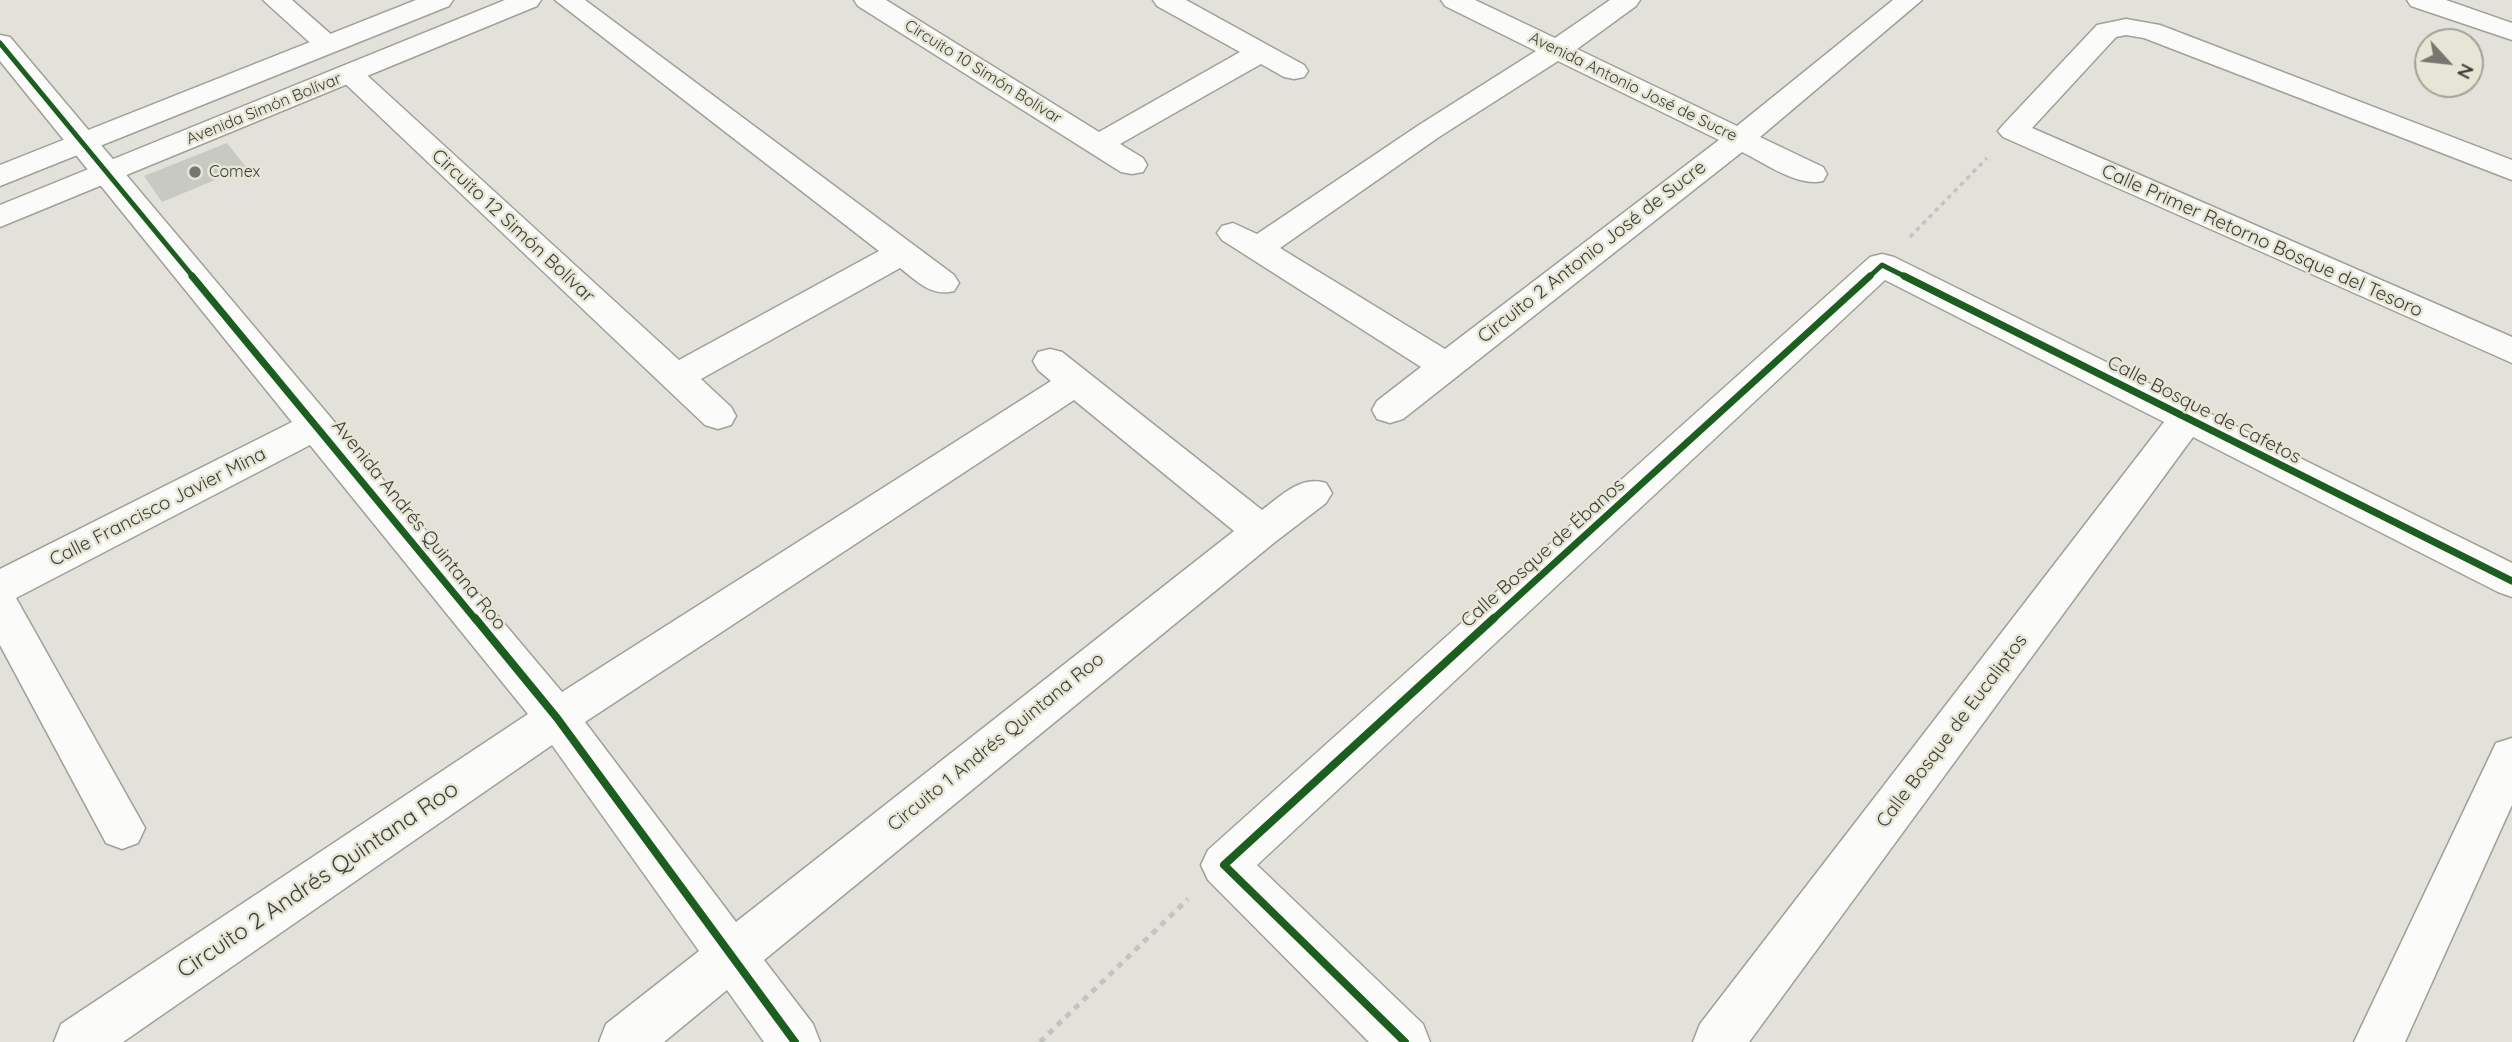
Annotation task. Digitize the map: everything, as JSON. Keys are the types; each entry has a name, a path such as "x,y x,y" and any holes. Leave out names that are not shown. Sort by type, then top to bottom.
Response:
{"street":[{"path":"276,0 328,44"},
{"name":"Avenida Simón Bolívar","path":"0,176 440,0"},
{"name":"Avenida Simón Bolívar","path":"0,216 528,0"},
{"path":"568,0 942,283"},
{"name":"Circuito 10 Simón Bolívar","path":"867,0 1132,166"},
{"path":"1166,0 1294,71"},
{"name":"Avenida Antonio José de Sucre","path":"1454,0 1812,174"},
{"path":"1445,366 1245,241 1429,131 1557,50 1628,0"},
{"name":"Circuito 2 Antonio José de Sucre","path":"1390,410 1739,139 1909,0"},
{"path":"2420,0 2512,32"},
{"path":"2484,22 2501,0"},
{"path":"2013,131 2107,31 2126,27 2150,31 2512,171"},
{"name":"Avenida Andrés Quintana Roo","path":"0,43 557,718 795,1042"},
{"path":"1099,144 1261,52"},
{"name":"Circuito 12 Simón Bolívar","path":"349,74 718,416"},
{"name":"Calle Primer Retorno Bosque del Tesoro","path":"2013,131 2512,351"},
{"path":"676,377 903,252"},
{"name":"Calle Bosque de Cafetos","path":"1882,265 2186,420 2512,581"},
{"name":"Calle Bosque de Ébanos","path":"1224,865 1882,265"},
{"path":"557,718 1062,371 1261,531"},
{"name":"Calle Bosque de Eucaliptos","path":"1718,1042 2186,420"},
{"name":"Calle Francisco Javier Mina","path":"0,588 317,425"},
{"name":"Circuito 1 Andrés Quintana Roo","path":"731,953 1261,531 1313,493"},
{"path":"0,607 122,828"},
{"name":"Circuito 2 Andrés Quintana Roo","path":"79,1042 557,718"},
{"path":"2379,1042 2512,757"},
{"path":"1224,865 1405,1042"},
{"path":"624,1042 731,953"}],"path":[{"path":"1882,265 2013,131"},
{"path":"1040,1042 1224,865"}],"building":[{"name":"Comex","path":"227,143 246,167 162,202 144,176"}],"cycle path":[{"path":"0,43 557,718 795,1042"},
{"path":"1405,1042 1224,865 1882,265 2512,581"}],"place":[{"name":"Comex","path":"195,172"}]}
